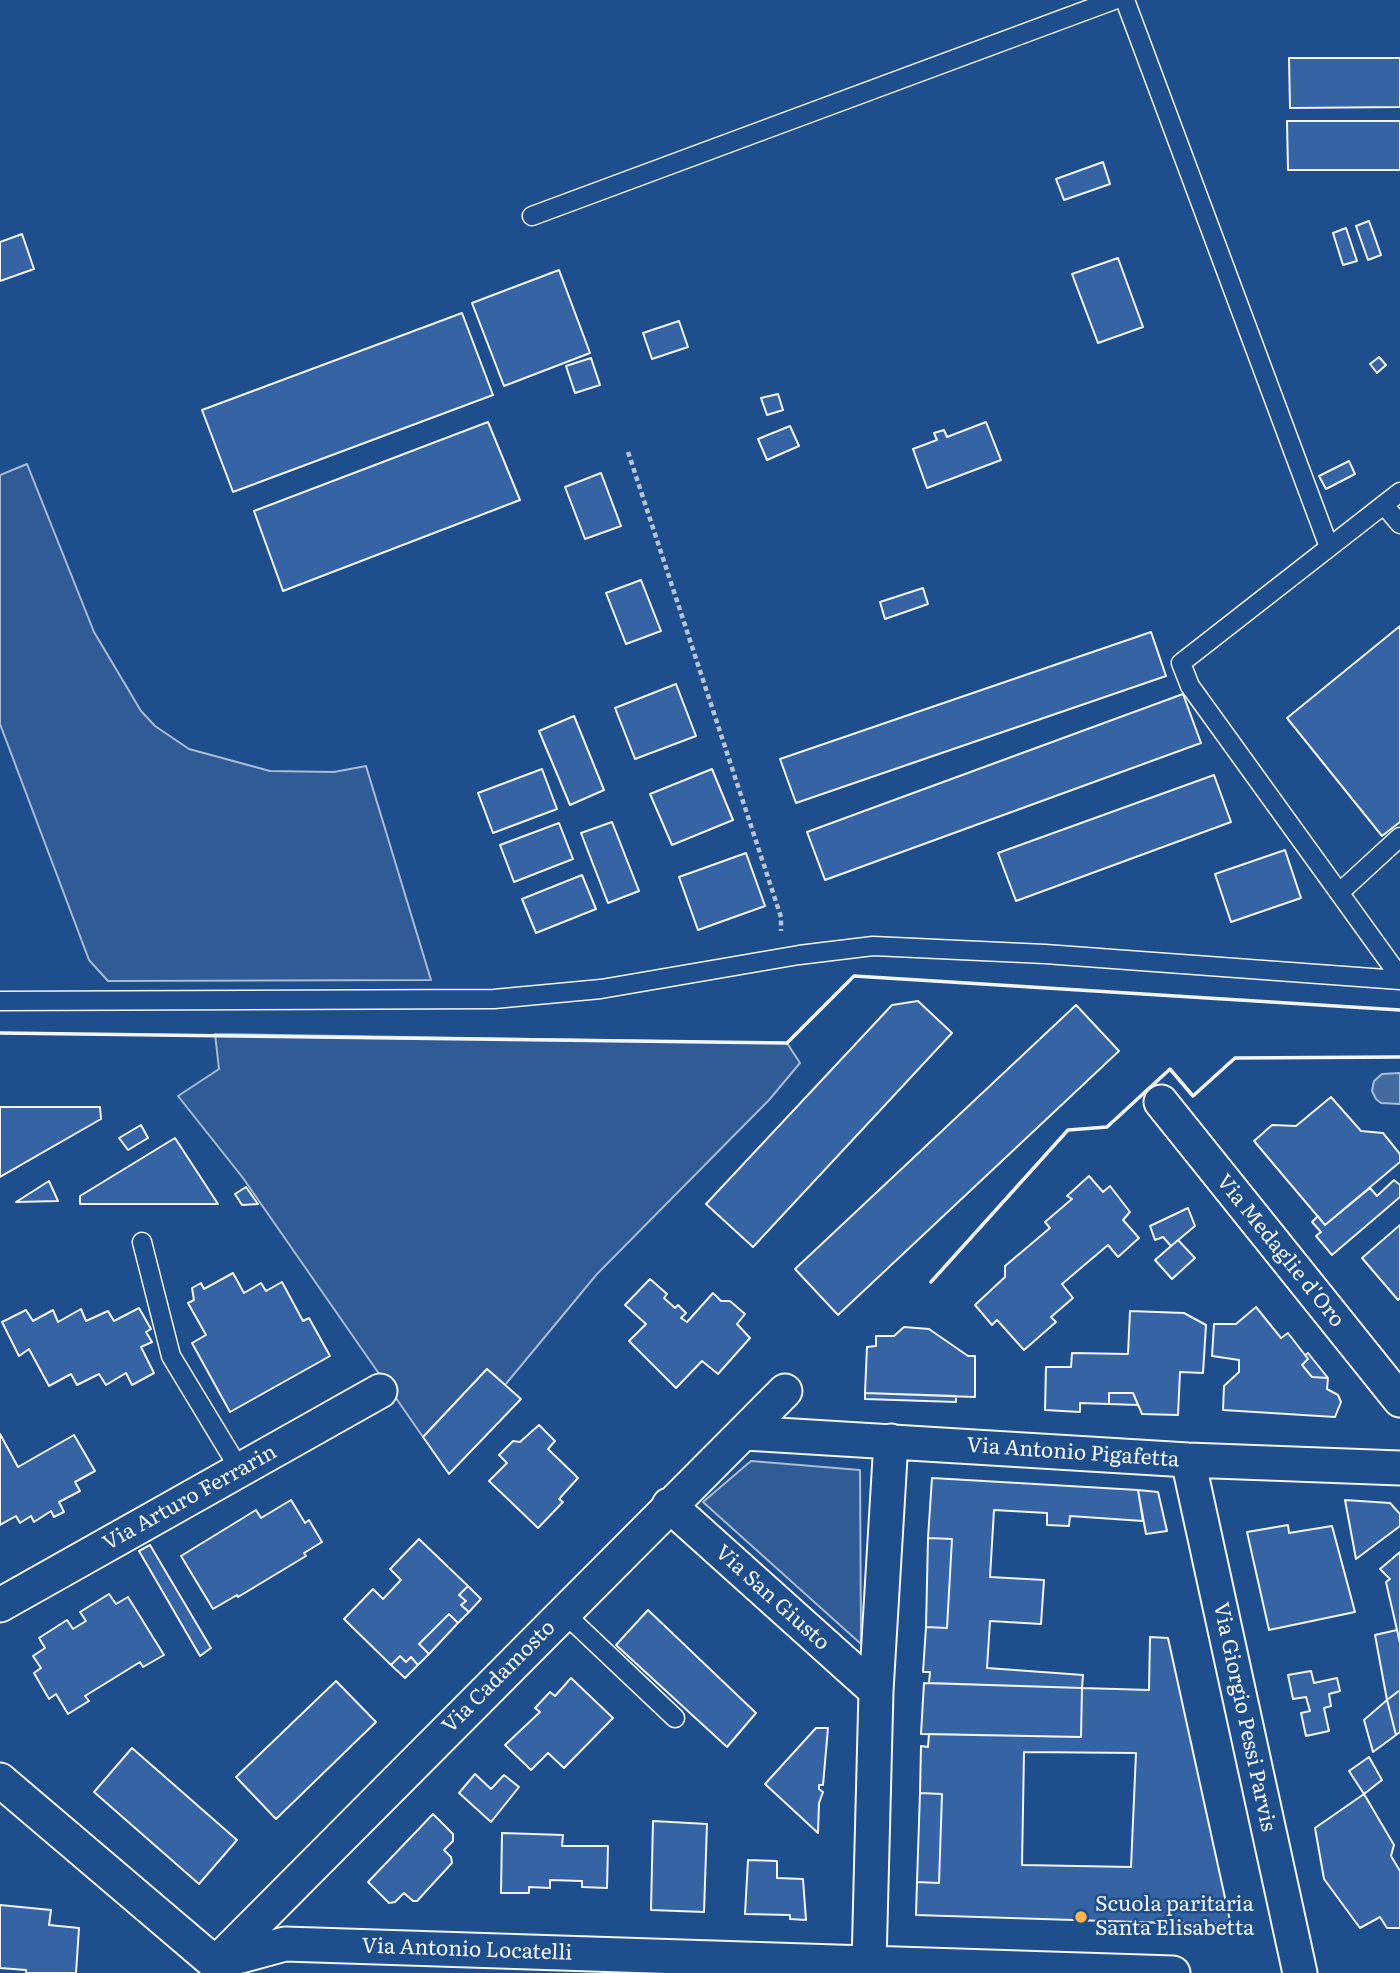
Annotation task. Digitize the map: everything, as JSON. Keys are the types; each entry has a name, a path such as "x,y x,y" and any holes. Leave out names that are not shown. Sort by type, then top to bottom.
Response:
{"street":[{"name":"Via Medaglie d'Oro","path":"1161,1102 1400,1400"},
{"name":"Via Arturo Ferrarin","path":"0,1605 380,1391"},
{"name":"Via Cadamosto","path":"215,1968 668,1505 746,1433 785,1391"},
{"name":"Via Antonio Pigafetta","path":"746,1433 1188,1460 1400,1468"},
{"path":"869,1964 876,1691 891,1441"},
{"name":"Via Giorgio Pessi Parvis","path":"1188,1460 1300,1973"},
{"name":"Via San Giusto","path":"668,1505 876,1691"},
{"path":"1,1782 215,1968"},
{"name":"Via Antonio Locatelli","path":"215,1968 285,1944 1013,1970 1172,1973"}],"lane":[{"path":"533,216 1114,0"},
{"path":"1125,0 1329,547"},
{"path":"1400,492 1181,663 1191,686 1400,978"},
{"path":"1384,505 1400,524"},
{"path":"1339,893 1400,837"},
{"path":"0,1002 494,999 601,989 799,955 873,946 1045,954 1400,978"},
{"path":"142,1242 171,1356 240,1470"},
{"path":"563,1612 675,1718"}],"path":[{"path":"628,452 781,917 782,939"}],"shaded area":[{"path":"27,464 94,632 141,711 155,726 189,749 270,771 334,772 366,766 431,980 108,981 89,960 0,724 0,475"},
{"path":"215,1034 787,1043 800,1063 769,1100 597,1274 505,1385 487,1369 423,1437 243,1178 178,1096 219,1069"},
{"path":"1400,1073 1400,1104 1381,1103 1372,1091 1374,1081 1382,1074"},
{"path":"751,1461 860,1470 861,1644 703,1502"}],"building":[{"path":"1289,58 1400,58 1400,107 1290,108"},
{"path":"1287,121 1400,121 1400,170 1288,170"},
{"path":"1103,162 1110,184 1064,200 1056,179"},
{"path":"1369,221 1381,255 1368,260 1356,226"},
{"path":"1346,228 1357,261 1343,265 1333,233"},
{"path":"22,234 34,269 0,281 0,242"},
{"path":"1118,258 1143,327 1098,343 1072,274"},
{"path":"559,270 590,353 504,386 472,303"},
{"path":"462,313 493,395 233,492 202,410"},
{"path":"679,321 688,347 652,359 643,333"},
{"path":"1379,357 1386,365 1377,373 1370,364"},
{"path":"591,358 600,385 575,393 566,366"},
{"path":"778,394 783,410 767,415 761,398"},
{"path":"488,422 520,500 283,591 254,511"},
{"path":"986,422 1001,460 927,488 913,449 937,440 934,433 944,430 947,437"},
{"path":"790,426 799,446 767,460 758,439"},
{"path":"1349,461 1355,474 1326,489 1319,476"},
{"path":"601,473 621,526 585,539 565,487"},
{"path":"641,580 661,631 626,644 606,593"},
{"path":"923,588 928,604 885,619 880,602"},
{"path":"1400,626 1400,822 1382,836 1287,718"},
{"path":"1151,632 1166,676 796,803 780,759"},
{"path":"676,684 696,736 635,759 615,708"},
{"path":"1183,694 1201,743 825,880 807,832"},
{"path":"574,716 604,790 570,805 539,731"},
{"path":"542,769 557,809 493,833 478,793"},
{"path":"712,769 733,820 672,845 650,794"},
{"path":"1214,775 1231,822 1016,901 998,853"},
{"path":"612,822 639,891 608,903 581,833"},
{"path":"559,823 573,859 514,882 500,845"},
{"path":"1285,850 1301,898 1231,922 1215,874"},
{"path":"746,853 765,906 698,930 679,877"},
{"path":"582,875 596,909 536,933 522,899"},
{"path":"918,1001 952,1033 753,1247 706,1204 892,1005"},
{"path":"1076,1005 1119,1051 838,1315 795,1269"},
{"path":"1331,1097 1361,1131 1383,1133 1400,1154 1400,1162 1325,1225 1254,1141 1272,1125 1296,1126"},
{"path":"0,1107 100,1107 101,1119 0,1177"},
{"path":"141,1125 148,1138 128,1150 119,1138"},
{"path":"175,1138 218,1204 80,1204 80,1196"},
{"path":"1089,1176 1103,1192 1110,1186 1130,1212 1123,1220 1139,1238 1118,1257 1108,1245 1062,1284 1073,1298 1051,1317 1056,1322 1024,1350 997,1320 992,1325 975,1305 1005,1277 1005,1266 1050,1228 1045,1222 1072,1199 1067,1196"},
{"path":"1394,1180 1400,1185 1400,1197 1332,1255 1316,1236 1321,1232 1312,1222 1318,1216 1325,1225 1370,1188 1377,1196"},
{"path":"49,1181 58,1201 16,1202"},
{"path":"246,1187 258,1204 242,1205 235,1194"},
{"path":"1188,1208 1195,1226 1171,1246 1163,1237 1155,1240 1150,1226"},
{"path":"1400,1225 1400,1298 1398,1300 1362,1258"},
{"path":"1178,1240 1195,1258 1172,1279 1155,1260"},
{"path":"233,1273 244,1293 261,1283 266,1291 282,1282 303,1321 309,1318 330,1356 230,1412 192,1343 206,1335 188,1303 194,1300 192,1288 201,1283 204,1289"},
{"path":"650,1279 667,1294 664,1298 675,1308 678,1305 686,1313 681,1318 687,1322 713,1293 721,1301 730,1301 745,1314 737,1324 750,1338 718,1374 702,1361 676,1388 629,1341 646,1324 625,1305"},
{"path":"1256,1307 1281,1338 1288,1333 1308,1359 1302,1365 1312,1377 1328,1378 1327,1389 1338,1395 1341,1402 1335,1417 1223,1410 1224,1386 1239,1372 1239,1360 1212,1356 1214,1324 1236,1324"},
{"path":"139,1308 151,1329 146,1332 152,1342 141,1347 154,1373 132,1385 126,1373 106,1385 99,1374 77,1385 71,1374 49,1386 29,1349 19,1356 2,1322 26,1310 33,1321 53,1310 58,1322 81,1309 86,1321 108,1311 114,1321"},
{"path":"1130,1311 1184,1313 1206,1325 1203,1373 1180,1372 1178,1415 1142,1414 1133,1393 1109,1393 1109,1404 1080,1403 1080,1412 1045,1410 1046,1367 1071,1367 1072,1353 1128,1354"},
{"path":"904,1327 929,1329 968,1356 975,1356 975,1397 865,1393 867,1347 876,1346 876,1336 894,1336"},
{"path":"1308,1353 1328,1378 1312,1377 1302,1365 1308,1359 1305,1355"},
{"path":"487,1369 521,1399 449,1474 423,1437"},
{"path":"865,1393 956,1396 956,1402 865,1399"},
{"path":"1109,1393 1133,1393 1138,1405 1109,1404"},
{"path":"539,1425 555,1441 548,1449 578,1478 559,1499 563,1502 538,1528 489,1481 507,1463 499,1455 513,1441 520,1442"},
{"path":"0,1434 18,1467 74,1435 95,1471 75,1482 80,1491 59,1502 64,1512 54,1517 51,1511 34,1522 31,1516 20,1523 16,1516 0,1525"},
{"path":"932,1478 1138,1490 1143,1521 1070,1516 1069,1526 1047,1525 1047,1513 994,1510 990,1577 1044,1580 1041,1624 990,1621 987,1668 1083,1675 1082,1688 929,1683 930,1672 923,1672 926,1627 947,1628 952,1539 928,1538"},
{"path":"1138,1490 1158,1492 1167,1531 1146,1534"},
{"path":"291,1500 305,1523 309,1520 322,1542 304,1553 306,1556 213,1609 181,1556 256,1510 261,1518"},
{"path":"1345,1500 1390,1503 1400,1514 1400,1526 1356,1559"},
{"path":"1288,1525 1289,1533 1332,1526 1355,1612 1269,1630 1247,1532"},
{"path":"928,1538 952,1539 947,1628 926,1627"},
{"path":"419,1539 468,1586 459,1595 466,1601 461,1605 469,1612 458,1623 449,1614 419,1644 429,1654 418,1665 411,1657 406,1662 400,1656 391,1665 344,1619 373,1589 383,1599 401,1580 390,1569"},
{"path":"150,1545 211,1648 200,1656 139,1551"},
{"path":"1400,1552 1400,1643 1386,1582 1390,1579 1380,1569"},
{"path":"468,1586 481,1599 469,1612 461,1605 466,1601 459,1595"},
{"path":"109,1594 116,1604 128,1597 164,1655 143,1667 140,1662 85,1696 89,1701 68,1714 56,1694 49,1699 34,1673 41,1668 33,1656 45,1648 39,1638 67,1620 73,1629 86,1621 80,1612"},
{"path":"648,1610 756,1713 727,1747 616,1645"},
{"path":"449,1614 458,1623 429,1654 419,1644"},
{"path":"1397,1630 1400,1643 1400,1690 1387,1700 1375,1635"},
{"path":"1150,1637 1168,1638 1231,1925 916,1915 917,1882 939,1883 942,1794 920,1793 921,1746 928,1747 929,1734 1081,1737 1082,1688 1149,1690","holes":["1024,1752 1136,1753 1131,1867 1022,1865"]},
{"path":"400,1656 406,1662 411,1657 418,1665 405,1678 391,1665"},
{"path":"1311,1671 1314,1683 1337,1678 1340,1691 1329,1694 1331,1706 1324,1708 1329,1731 1306,1736 1301,1713 1310,1711 1306,1697 1293,1699 1288,1675"},
{"path":"571,1678 613,1718 564,1768 548,1753 531,1770 505,1745 540,1712 535,1708 550,1692 555,1696"},
{"path":"336,1681 376,1722 276,1819 236,1777"},
{"path":"924,1683 1082,1688 1081,1737 921,1734"},
{"path":"1400,1690 1400,1732 1396,1735 1387,1700"},
{"path":"1387,1700 1396,1735 1373,1752 1364,1720"},
{"path":"816,1728 828,1728 823,1785 819,1785 823,1792 819,1803 818,1833 765,1784"},
{"path":"132,1748 237,1840 199,1884 94,1792"},
{"path":"1369,1757 1382,1780 1364,1794 1349,1771"},
{"path":"475,1774 491,1789 504,1775 519,1787 491,1822 459,1793"},
{"path":"920,1793 942,1794 939,1883 917,1882"},
{"path":"1364,1794 1394,1845 1391,1856 1400,1871 1400,1928 1387,1928 1380,1917 1360,1928 1324,1879 1315,1828"},
{"path":"433,1814 453,1834 453,1841 444,1850 451,1857 452,1863 417,1901 404,1893 395,1902 389,1903 368,1882"},
{"path":"653,1821 707,1824 704,1912 651,1910"},
{"path":"502,1833 563,1835 562,1846 608,1846 607,1888 582,1887 582,1881 550,1880 550,1888 529,1887 529,1893 501,1893"},
{"path":"748,1860 777,1861 777,1878 803,1879 806,1920 790,1919 790,1915 745,1914"},
{"path":"0,1905 51,1910 49,1925 79,1928 76,1973 26,1973 26,1970 0,1968"}],"wall":[{"path":"0,1033 787,1043 854,976 1400,1010"},
{"path":"931,1282 1068,1130 1107,1127 1170,1069 1193,1096 1235,1058 1400,1057"}],"place":[{"name":"Scuola paritaria Santa Elisabetta","path":"1081,1917"}]}
